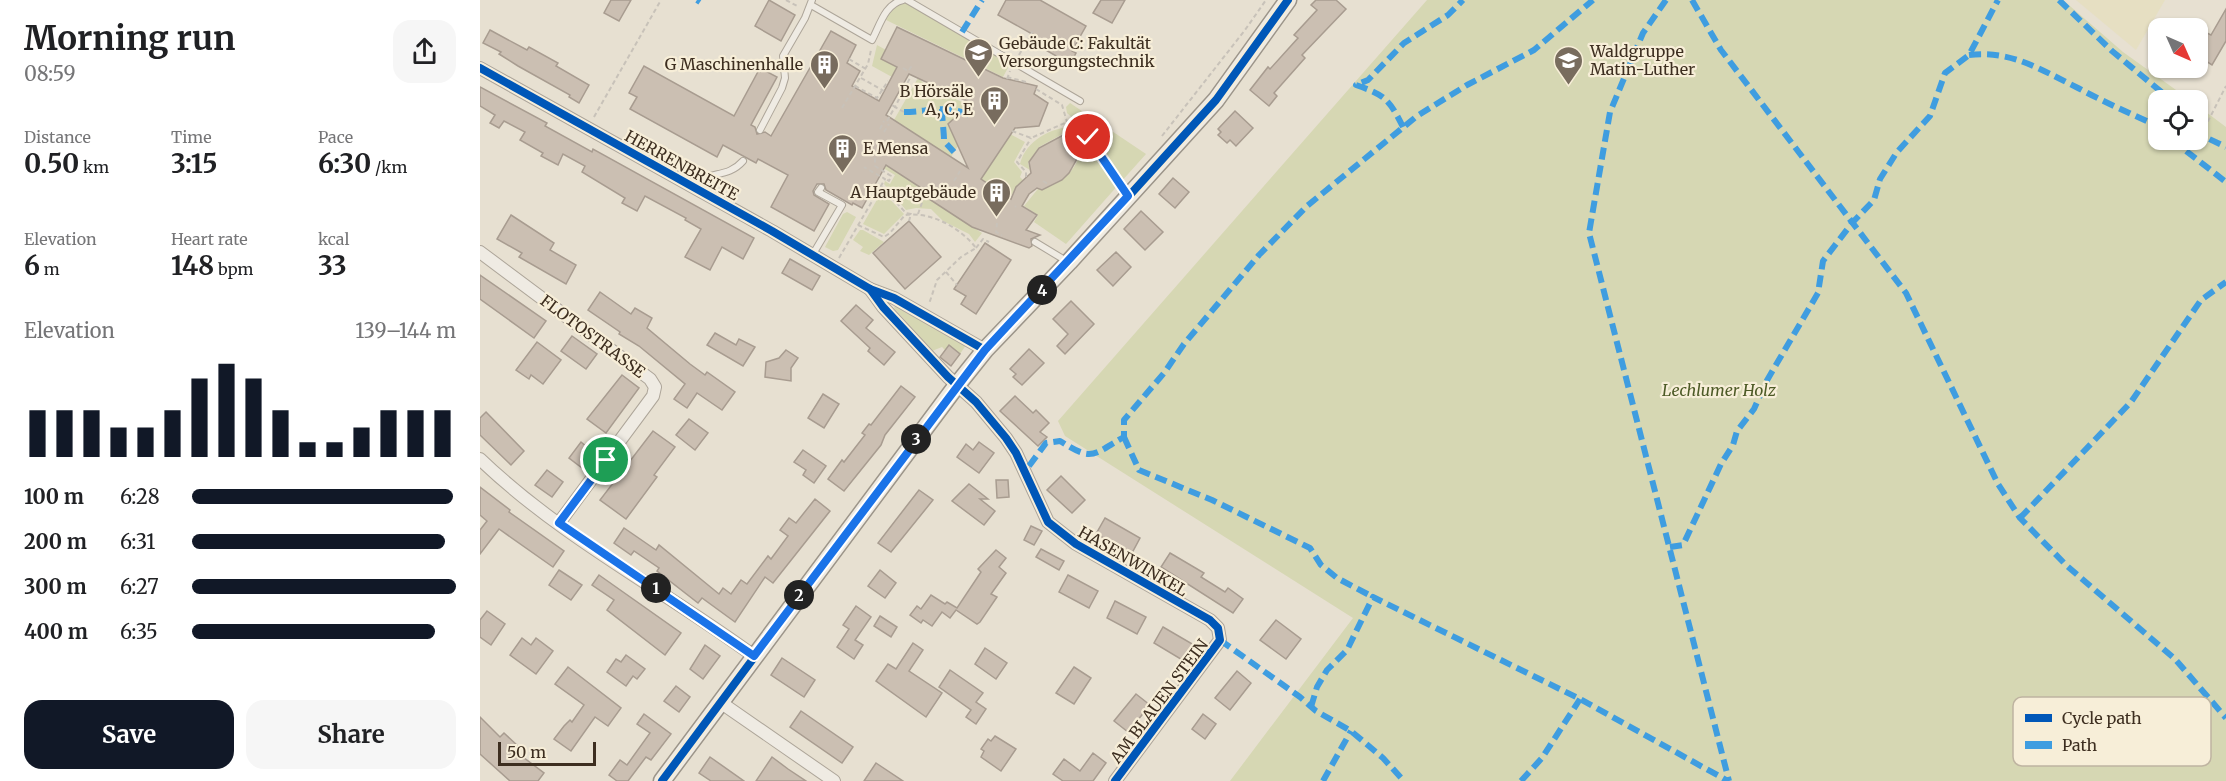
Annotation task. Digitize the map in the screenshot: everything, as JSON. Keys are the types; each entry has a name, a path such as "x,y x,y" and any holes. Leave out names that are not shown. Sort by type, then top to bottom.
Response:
{"main road":[{"path":"662,781 985,350 1069,262 1216,100 1288,0"}],"street":[{"name":"HERRENBREITE","path":"480,68 692,185 870,288 894,298 985,350"},
{"name":"FLOTOSTRASSE","path":"480,252 650,379 655,387 653,396 559,523"},
{"name":"HERRENBREITE","path":"870,288 884,307 957,385"},
{"name":"HASENWINKEL","path":"957,385 976,402 1006,438 1020,460 1048,522 1076,544 1210,620 1218,628 1221,636"},
{"path":"480,459 523,497 559,523 754,656"},
{"name":"AM BLAUEN STEIN","path":"1115,781 1221,636"},
{"path":"720,702 834,781"}],"lane":[{"path":"760,130 782,88 785,78 783,56 811,3 874,41 888,8 894,3 905,0 1080,101"},
{"path":"692,185 701,177 734,171 743,161"},
{"path":"813,254 842,205 818,192 820,188"},
{"path":"1035,242 1069,262"}],"path":[{"path":"588,128 661,0"},
{"path":"786,0 801,8"},
{"path":"1021,51 1034,29"},
{"path":"842,108 866,69 871,50"},
{"path":"849,59 866,69"},
{"path":"903,68 909,71 913,64"},
{"path":"1007,79 1008,75"},
{"path":"861,78 883,90"},
{"path":"884,132 893,106 910,78"},
{"path":"855,86 877,98 888,81"},
{"path":"2208,121 2226,86"},
{"path":"1036,89 1062,105 1067,122"},
{"path":"980,105 983,99"},
{"path":"893,106 904,112"},
{"path":"880,129 887,122"},
{"path":"1026,177 1026,172 1017,162 1031,138 1067,122 1083,129 1128,196"},
{"path":"1012,131 1031,138"},
{"path":"864,167 889,181 891,176 875,166 876,158"},
{"path":"955,180 961,171"},
{"path":"835,266 885,179"},
{"path":"1043,181 1048,184"},
{"path":"881,186 906,213 910,214"},
{"path":"918,214 926,191"},
{"path":"909,221 910,214"},
{"path":"858,225 884,237 905,215 918,214 935,219 967,236 975,248"},
{"path":"997,222 996,232 1002,235"},
{"path":"933,295 937,280 983,239 988,242"},
{"path":"946,272 957,285"}],"shaded area":[{"path":"2076,0 2165,0 2155,18 2148,18 2148,29 2136,50"}],"green space":[{"name":"Lechlumer Holz","path":"1427,0 2063,0 2123,52 2148,70 2148,78 2159,78 2176,90 2148,90 2148,150 2208,150 2208,114 2226,127 2226,781 1230,781 1353,618 1065,436 1058,421"},
{"path":"908,3 1010,64 1003,77 884,19 893,6"},
{"path":"877,45 886,50 881,59 897,67 892,77 872,66"},
{"path":"918,78 926,85 977,109 972,120 957,115 948,124 958,146 951,157 894,120"},
{"path":"1070,103 1146,154 1120,183 1086,130 1067,113 1066,107"},
{"path":"1074,126 1081,131 1119,184 1066,244 1034,222 1038,215 1024,206 1042,184 1049,187 1067,176 1075,166 1083,147 1068,131 1039,147 1028,163 1030,170 1020,164 1028,148 1041,137 1057,129"},
{"path":"1010,134 1025,142 1014,162 1022,172 1020,177 1023,180 1009,198 966,170"},
{"path":"885,165 929,193 926,197 982,233 975,242 969,234 943,221 931,209 906,210 884,184 885,181 890,184 895,175 883,168"},
{"path":"882,191 904,214 884,234 863,224"},
{"path":"847,212 856,217 838,250 833,251 825,247 843,214"},
{"path":"860,230 884,242 869,255 860,251 863,247 853,240"},
{"path":"896,304 968,342 960,354 949,345 945,350 942,347 932,351 894,308"}],"building":[{"path":"611,0 631,0 619,21 604,13"},
{"path":"769,0 795,15 781,41 755,26"},
{"path":"1006,0 1040,0 1086,26 1072,51 1076,53 1070,64 1030,41 1034,35 998,15"},
{"path":"1101,0 1125,0 1112,23 1093,13"},
{"path":"1316,0 1336,0 1346,9 1302,55 1305,58 1274,93 1277,96 1269,106 1250,90 1268,67 1270,69 1298,38 1294,35 1317,10 1311,5"},
{"path":"2226,9 2226,41 2212,65 2208,62 2208,34 2211,35"},
{"path":"897,27 1003,78 1037,86 1034,94 1048,103 1039,126 1015,128 981,179 1011,199 1016,187 1031,173 1029,162 1039,148 1069,132 1083,148 1069,173 1062,180 1042,190 1037,188 1029,194 1022,206 1037,215 1026,230 1040,235 1031,239 1032,246 1029,248 972,227 926,197 929,193 886,165 862,208 826,190 824,184 817,184 813,191 814,195 829,204 814,231 771,207 788,175 758,159 756,163 723,145 717,157 630,109 637,97 629,93 644,66 734,116 760,68 777,77 751,125 755,127 757,134 765,132 771,136 831,31 856,45 847,63 860,71 852,86 879,101 897,67 881,59","holes":["909,74 971,103 948,124 968,168 886,115"]},
{"path":"490,30 527,50 529,47 558,63 556,66 589,85 579,103 569,97 570,95 483,43"},
{"path":"480,87 547,123 545,126 592,152 593,149 754,238 743,259 722,247 710,270 685,257 701,229 685,220 686,218 645,196 637,211 622,203 625,198 582,172 585,166 563,154 558,165 541,156 543,153 520,140 525,132 504,121 499,128 490,123 495,115 480,106"},
{"path":"1235,111 1253,128 1236,146 1230,140 1227,143 1218,135 1221,132 1218,129"},
{"path":"1173,178 1189,192 1175,208 1159,194"},
{"path":"1141,211 1163,232 1145,250 1124,229"},
{"path":"511,215 554,243 550,250 576,265 566,284 519,257 522,253 497,239"},
{"path":"909,221 941,257 905,289 873,253"},
{"path":"985,243 1011,260 976,314 961,304 966,296 954,289"},
{"path":"1116,252 1131,267 1113,286 1097,270"},
{"path":"790,259 820,276 812,290 782,273"},
{"path":"480,275 546,321 534,338 480,299"},
{"path":"600,292 631,314 635,308 652,318 647,328 705,375 707,372 735,392 722,410 697,393 687,408 674,399 685,384 639,346 588,310"},
{"path":"1071,301 1094,324 1065,354 1057,346 1068,334 1053,319"},
{"path":"856,305 873,320 866,328 895,352 884,365 868,351 870,348 841,321"},
{"path":"715,333 736,345 739,339 755,347 743,366 707,345"},
{"path":"572,336 597,354 586,369 561,351"},
{"path":"537,342 561,360 543,384 531,375 529,379 516,370"},
{"path":"949,345 960,354 951,366 940,357"},
{"path":"1029,349 1044,363 1022,385 1013,377 1016,374 1010,369"},
{"path":"786,350 798,358 791,368 791,381 765,377 766,362 779,358"},
{"path":"622,375 639,388 606,433 587,419"},
{"path":"901,386 915,397 844,491 828,479 842,460 844,462 865,435 862,433 869,424 871,425"},
{"path":"823,394 839,404 824,428 808,418"},
{"path":"1015,396 1033,413 1036,410 1049,423 1040,432 1047,437 1038,446 1000,411"},
{"path":"486,412 524,451 511,465 480,435 480,418"},
{"path":"689,419 708,433 695,450 676,435"},
{"path":"653,431 675,447 654,475 657,477 626,519 600,500"},
{"path":"581,442 594,453 582,468 569,458"},
{"path":"979,442 994,453 979,473 957,457 966,444 973,450"},
{"path":"803,450 826,466 814,483 803,475 806,470 794,462"},
{"path":"547,470 563,482 552,497 535,485"},
{"path":"1061,476 1085,500 1072,513 1047,490"},
{"path":"996,480 1008,480 1009,497 997,498"},
{"path":"969,484 988,499 980,499 995,511 984,525 952,501"},
{"path":"480,487 510,510 509,512 564,551 553,567 499,529 480,554 480,530 487,521 480,515"},
{"path":"919,490 933,500 891,552 878,543"},
{"path":"815,499 830,511 773,583 765,577 735,622 702,598 698,603 657,571 659,568 634,551 631,555 614,543 624,528 656,550 659,545 719,594 723,588 731,594 741,580 747,584 768,556 771,559 788,536 780,530 789,518 796,523"},
{"path":"1105,518 1140,538 1132,553 1096,534"},
{"path":"1031,526 1042,531 1034,545 1024,540"},
{"path":"1041,549 1064,561 1059,570 1036,557"},
{"path":"996,550 1006,558 999,567 1006,573 991,594 997,597 980,622 977,624 956,610 950,618 942,612 932,626 923,620 921,623 910,615 917,606 921,609 931,595 957,608 981,572 978,569"},
{"path":"1170,553 1204,573 1201,577 1225,592 1228,588 1243,599 1233,613 1161,567"},
{"path":"559,570 582,585 571,600 549,585"},
{"path":"880,570 896,583 885,598 868,586"},
{"path":"599,575 681,633 665,655 607,610 614,600 592,585"},
{"path":"1068,575 1098,591 1089,608 1059,592"},
{"path":"1115,601 1146,617 1137,634 1107,618"},
{"path":"856,606 871,617 855,640 863,645 854,659 837,647 849,629 843,625"},
{"path":"487,611 505,624 491,645 480,637 480,620"},
{"path":"880,616 897,627 891,637 874,626"},
{"path":"1276,620 1301,639 1286,659 1260,640"},
{"path":"1163,627 1194,645 1184,661 1154,643"},
{"path":"522,638 531,645 536,638 553,651 536,674 510,655"},
{"path":"913,643 923,650 909,671 942,693 926,717 876,681 888,664 896,669"},
{"path":"705,645 720,656 703,679 690,669"},
{"path":"985,648 1007,663 996,679 975,664"},
{"path":"626,655 645,669 637,679 633,676 626,686 607,672 616,659 621,662"},
{"path":"782,658 815,680 804,697 771,675"},
{"path":"568,667 621,708 608,726 595,717 571,751 554,739 570,720 572,722 584,705 555,684"},
{"path":"1074,667 1091,678 1074,704 1056,693"},
{"path":"950,670 983,693 976,702 986,709 976,724 966,717 971,710 939,687"},
{"path":"1237,671 1251,683 1230,710 1215,698"},
{"path":"676,686 690,697 679,712 664,701"},
{"path":"1136,694 1150,705 1128,732 1114,721"},
{"path":"801,711 853,747 842,763 790,727"},
{"path":"644,714 671,734 651,760 646,757 628,781 617,781 609,775 620,760 627,765 650,733 637,724"},
{"path":"1203,714 1216,724 1205,739 1192,729"},
{"path":"480,717 500,737 504,733 519,747 515,751 544,773 538,781 510,781 480,754"},
{"path":"995,736 1016,749 1001,771 981,757 984,751 981,749 988,739 991,741"},
{"path":"1093,753 1106,763 1093,781 1063,781 1053,774 1064,759 1080,771"},
{"path":"710,757 744,781 711,781 699,773"},
{"path":"772,757 788,769 806,781 756,781"},
{"path":"876,763 903,781 864,781"}],"marked path":[{"path":"962,32 982,0"},
{"path":"1403,127 1385,99 1356,85 1368,80 1404,43 1448,15 1463,0"},
{"path":"1029,466 1046,443 1060,441 1079,452 1092,454 1124,437 1124,420 1164,373 1184,344 1259,255 1307,206 1417,116 1467,85 1534,50 1593,0"},
{"path":"1666,0 1643,33 1610,112 1589,233 1729,781"},
{"path":"1692,0 1721,50 1906,293 1998,484 2020,518 2066,565 2175,659 2208,697"},
{"path":"1670,547 1683,545 1721,464 1733,445 1737,431 1754,409 1766,382 1818,293 1823,261 1852,223 1874,200 1880,179 1897,152 1930,116 1945,73 1969,55 1998,0"},
{"path":"2059,0 2112,51 2159,90"},
{"path":"1969,55 1985,54 2013,58 2148,121"},
{"path":"942,109 944,141 954,152"},
{"path":"904,112 947,109 973,117"},
{"path":"2208,138 2226,147"},
{"path":"2185,150 2226,182"},
{"path":"2020,518 2131,402 2201,300 2226,282"},
{"path":"1124,437 1139,470 1212,500 1310,548 1321,565 1337,578 1373,597"},
{"path":"1311,707 1317,687 1327,670 1347,650 1373,597 1580,699 1728,781"},
{"path":"1220,640 1316,711 1351,731 1383,758 1404,781"},
{"path":"1521,781 1542,758 1580,699"},
{"path":"2211,701 2226,718"},
{"path":"1323,781 1351,731"}],"cycle path":[{"path":"662,781 985,350 1069,262 1216,100 1288,0"},
{"path":"480,68 772,231 870,289 894,298 985,350"},
{"path":"870,289 883,307 948,377 976,402 1006,438 1016,453 1048,522 1076,544 1210,620 1218,628 1220,640 1115,781"}],"place":[{"name":"Gebäude C: Fakultät Versorgungstechnik","path":"978,78"},
{"name":"Waldgruppe Matin-Luther","path":"1569,86"},
{"name":"G Maschinenhalle","path":"824,90"},
{"name":"B Hörsäle A, C, E","path":"994,126"},
{"name":"E Mensa","path":"842,174"},
{"name":"A Hauptgebäude","path":"997,218"}],"route":[{"path":"606,460 559,523 754,656 985,350 1128,196 1088,137"}]}
